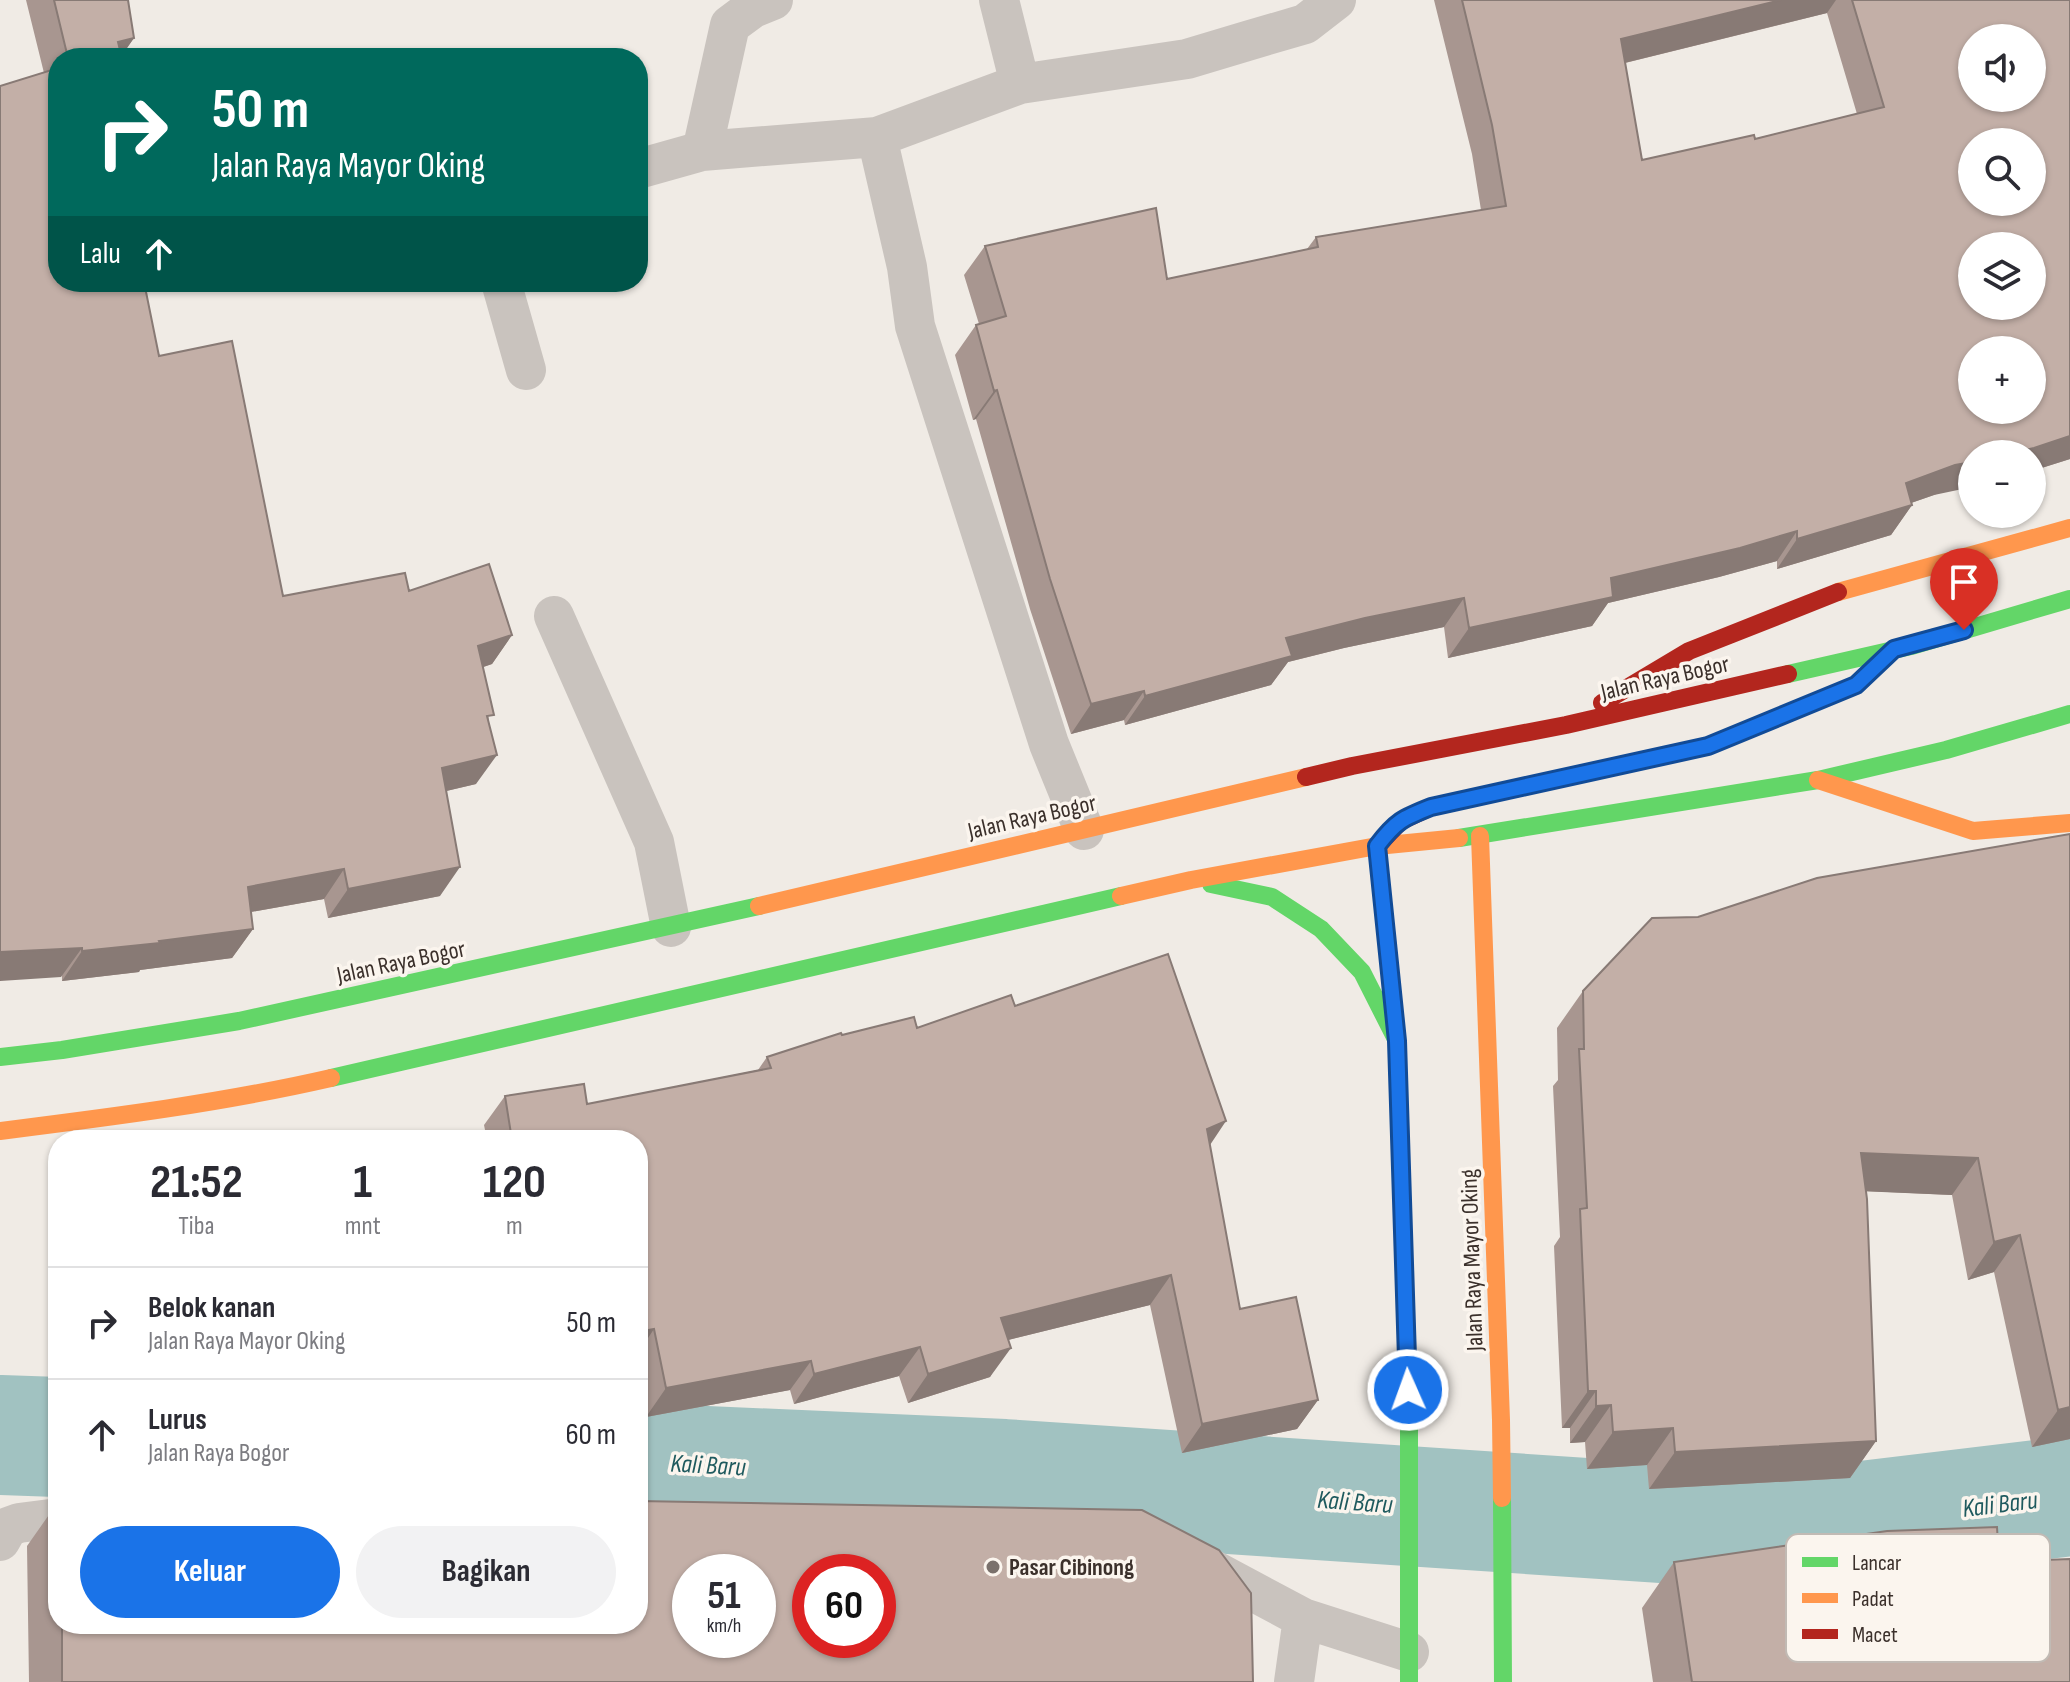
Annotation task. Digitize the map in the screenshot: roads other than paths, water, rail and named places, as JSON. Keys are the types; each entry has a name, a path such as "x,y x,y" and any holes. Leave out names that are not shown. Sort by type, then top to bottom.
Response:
{"main road":[{"path":"1566,725 1689,651 1835,593 2070,528"},
{"name":"Jalan Raya Bogor","path":"0,1057 239,1021 671,927 1352,766 1566,725 1902,648 2070,599"},
{"path":"1409,1667 1409,1422 1397,1041 1377,846 1405,817 1431,807 1708,746 1856,685 1902,648"},
{"path":"82,1130 263,1094 1191,880 1377,846 1480,836 1818,780 1946,750 2070,714"},
{"path":"1818,780 1973,831 2070,823"},
{"name":"Jalan Raya Mayor Oking","path":"1480,836 1501,1420 1503,1682"},
{"path":"1191,880 1272,897 1321,929 1362,972 1397,1041"},
{"path":"0,1131 48,1130"}],"lane":[{"path":"702,151 730,25 753,8 773,0"},
{"path":"999,0 1020,84"},
{"path":"648,166 702,151 877,137 1020,84 1187,59 1305,24 1336,0"},
{"path":"877,137 907,267 915,326 1049,744 1084,830"},
{"path":"504,292 526,370"},
{"path":"554,616 654,842 671,927"},
{"path":"0,1541 8,1527 48,1519"},
{"path":"1162,1547 1409,1667"},
{"path":"1294,1682 1303,1618"}],"waterway":[{"name":"Kali Baru","path":"0,1435 48,1437"},
{"name":"Kali Baru","path":"648,1463 1004,1479 1780,1531 2070,1496"}],"place":[{"name":"Pasar Cibinong","path":"993,1567"}]}
